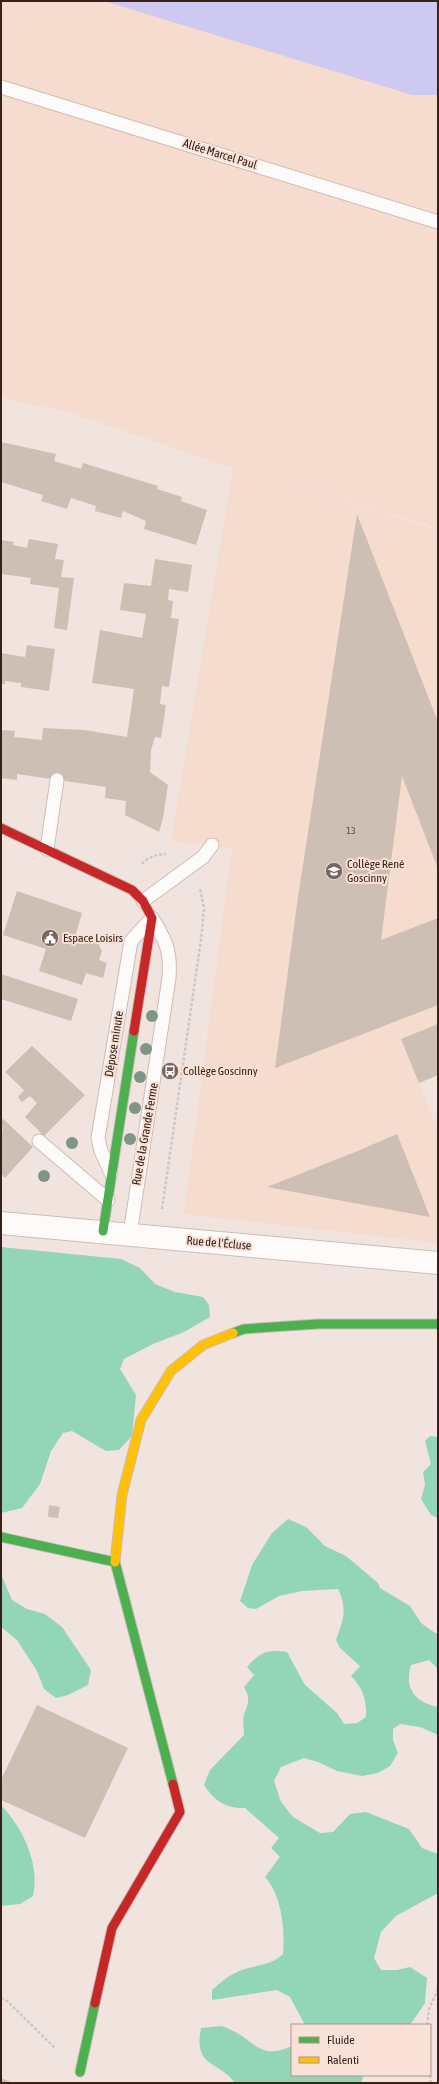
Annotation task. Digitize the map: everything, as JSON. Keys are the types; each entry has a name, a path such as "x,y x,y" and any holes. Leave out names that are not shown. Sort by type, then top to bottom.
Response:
{"street":[{"name":"Rue de la Grande Ferme","path":"1,828 132,890 143,901 152,918 103,1231"},
{"name":"Rue de l'Écluse","path":"1,1223 103,1231 438,1263"},
{"path":"80,2072 112,1928 180,1812 115,1562 122,1495 141,1420 171,1371 203,1345 244,1330 318,1324 438,1324"},
{"path":"1,1537 115,1562"}],"lane":[{"name":"Allée Marcel Paul","path":"1,87 438,222"},
{"path":"47,849 57,780"},
{"path":"143,901 203,857 212,846"},
{"name":"Dépose minute","path":"112,1174 101,1151 98,1138 132,940 152,918"},
{"name":"Rue de la Grande Ferme","path":"130,1234 170,961 166,940 152,918"},
{"path":"39,1141 108,1200"}],"path":[{"path":"427,2024 429,2009 438,1989"},
{"path":"1,1998 7,2001 80,2072"}],"shaded area":[{"path":"1,1 438,1 438,528 282,483 438,530 438,1075 419,1083 438,1131 438,1243 184,1214 232,848 171,841 233,468 68,412 1,398"},
{"path":"104,1 438,1 438,95 412,95"}],"green space":[{"path":"1,1247 121,1259 140,1268 155,1284 175,1292 203,1297 209,1305 210,1317 184,1332 153,1344 124,1359 120,1369 136,1395 132,1436 119,1450 106,1451 72,1431 63,1433 51,1451 40,1484 22,1508 1,1513"},
{"path":"430,1436 438,1437 438,1518 431,1515 421,1499 425,1485 423,1472 431,1464 425,1441"},
{"path":"288,1519 306,1527 325,1546 346,1556 378,1583 380,1588 410,1606 421,1623 435,1633 438,1633 438,1669 429,1660 411,1665 409,1681 410,1688 418,1698 423,1702 438,1707 438,1735 420,1727 400,1724 393,1729 393,1740 398,1753 390,1766 378,1773 362,1776 337,1771 318,1762 304,1758 281,1767 274,1781 281,1802 293,1817 320,1833 333,1832 350,1814 366,1812 409,1829 422,1848 438,1854 438,1893 396,1916 381,1932 374,1958 381,1970 397,1970 410,1967 427,1978 425,2003 411,2024 304,2024 290,1997 277,1990 212,2000 212,1990 230,1976 243,1969 273,1961 283,1954 283,1924 279,1903 271,1885 265,1877 280,1857 271,1848 279,1838 245,1808 232,1807 222,1803 208,1791 204,1785 210,1770 244,1735 243,1719 248,1704 248,1698 244,1687 254,1675 247,1667 260,1655 269,1651 287,1652 305,1685 337,1713 344,1724 357,1723 366,1717 365,1700 359,1685 351,1676 360,1666 340,1648 336,1640 344,1609 338,1589 302,1591 279,1596 256,1609 248,1608 240,1601 252,1565 272,1533"},
{"path":"1,1574 12,1600 27,1609 45,1614 62,1627 91,1670 88,1685 68,1695 56,1698 44,1689 37,1671 17,1640 1,1627"},
{"path":"1,1805 23,1835 32,1859 35,1884 33,1896 20,1904 1,1906"},
{"path":"222,2026 265,2050 276,2051 291,2046 291,2076 364,2076 361,2083 235,2083 222,2070 204,2057 201,2051 201,2028"}],"building":[{"path":"1,442 56,454 54,461 81,469 83,463 158,486 157,489 182,497 181,501 207,510 196,545 144,529 146,521 123,511 121,518 95,511 96,506 71,498 67,509 41,501 43,495 1,482"},
{"path":"357,514 438,722 438,869 402,776 381,940 438,918 438,1005 275,1068 297,904"},
{"path":"29,539 58,544 55,559 64,560 61,577 74,578 67,630 54,628 59,588 30,584 31,578 1,574 1,540 14,542 13,545 27,548"},
{"path":"155,559 192,565 188,592 169,589 168,600 173,601 171,618 179,619 169,687 162,686 160,704 166,705 161,738 155,737 151,750 150,772 168,785 163,818 159,832 125,815 126,801 105,798 106,787 17,774 17,780 1,778 1,730 15,731 14,737 42,740 43,728 84,730 127,737 134,689 92,683 100,630 142,638 146,614 120,610 124,583 151,586"},
{"path":"27,645 55,649 49,691 21,687 21,683 5,681 5,684 1,684 1,653 25,657"},
{"name":"Espace Loisirs","path":"17,891 82,913 76,934 97,941 102,951 99,960 107,963 103,978 86,973 82,985 39,971 46,949 3,935"},
{"path":"1,974 78,999 71,1021 1,999"},
{"path":"438,1024 438,1075 419,1083 401,1039"},
{"path":"32,1046 85,1095 44,1136 25,1117 37,1103 30,1096 22,1102 18,1097 24,1090 5,1072"},
{"path":"3,1119 33,1147 5,1178 1,1174 1,1133 3,1130 1,1127 1,1120"},
{"path":"397,1134 430,1217 267,1187 360,1150"},
{"path":"49,1505 60,1507 58,1518 48,1517"},
{"path":"37,1705 128,1748 85,1838 1,1800 1,1780"},
{"path":"1,2078 13,2083 1,2083"}],"traffic: fast":[{"path":"103,1231 134,1031"},
{"path":"233,1333 244,1329 318,1324 438,1324"},
{"path":"1,1537 115,1562 173,1784"},
{"path":"80,2072 95,2003"}],"traffic: slow":[{"path":"115,1562 122,1495 141,1420 171,1371 203,1345 233,1333"}],"traffic: jam":[{"path":"1,828 132,890 143,901 152,918 134,1031"},
{"path":"95,2003 112,1928 180,1812 173,1784"}],"place":[{"name":"Collège René Goscinny","path":"334,871"},
{"name":"Espace Loisirs","path":"50,938"},
{"name":"Collège Goscinny","path":"170,1071"}]}
